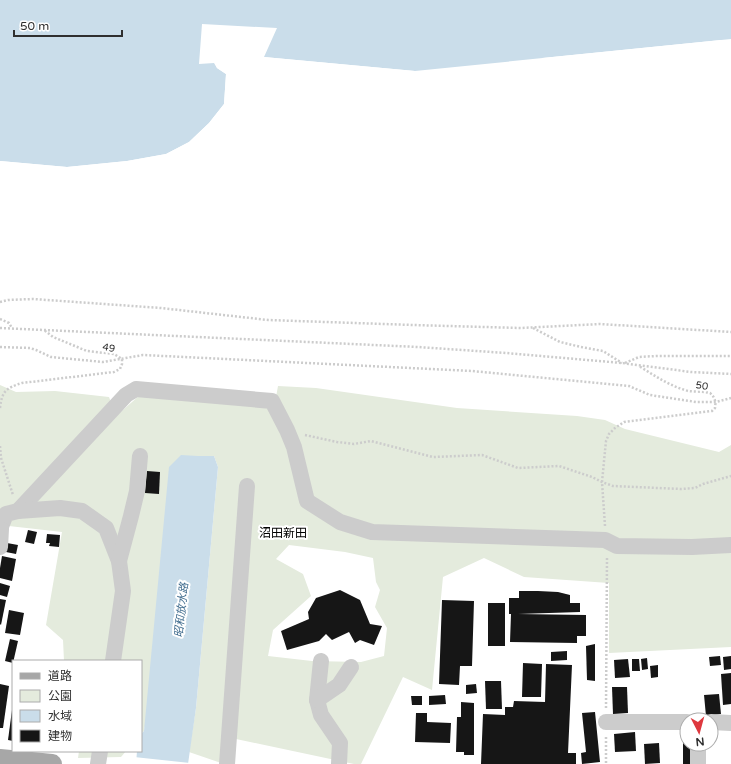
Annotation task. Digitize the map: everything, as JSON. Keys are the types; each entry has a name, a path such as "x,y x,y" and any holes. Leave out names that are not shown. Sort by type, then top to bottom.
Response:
{"main road":[{"path":"0,759 52,764"}],"street":[{"path":"18,510 126,395 136,389 272,401 294,447 308,501 340,522 372,532 605,540 616,546 692,547 731,545"},
{"path":"119,561 132,516 137,491 140,456"},
{"path":"227,764 247,486"},
{"path":"0,546 0,529 6,514 18,510 60,508 82,511 106,528 119,561 123,591 113,660"},
{"path":"321,661 317,700 321,715 340,743 339,764"},
{"path":"317,700 339,685 351,667"},
{"path":"606,722 679,722"},
{"path":"719,722 731,723"},
{"path":"98,764 100,752"},
{"path":"698,752 698,764"}],"path":[{"path":"0,302 8,300 33,299 161,308 268,320 406,325 532,327 600,324 731,332"},
{"path":"0,319 9,323 12,328"},
{"path":"532,327 560,342 603,351 622,364 639,357 731,356"},
{"name":"49","path":"0,328 43,330 53,337 87,351 114,354 122,359 120,369 114,372 22,382 12,386 1,398"},
{"name":"50","path":"43,330 418,347 638,365 674,387 690,391 710,392 716,402 715,408 712,411 624,422 615,428 609,434 606,441 602,482"},
{"path":"0,347 30,348 51,357 103,362 143,355 472,371 629,386 650,396 696,402 716,402 731,398"},
{"path":"638,365 691,372 731,374"},
{"path":"0,408 1,398"},
{"path":"287,430 338,442 354,444 371,441 433,457 482,454 518,468 559,466 613,486 695,488 703,484 731,476"},
{"path":"0,446 1,458 18,510"},
{"path":"602,482 607,554 606,764"}],"green space":[{"path":"0,385 16,392 55,391 109,397 116,416 140,395 276,397 278,386 316,388 457,408 577,416 605,420 625,429 719,452 731,445 731,647 609,653 609,583 524,577 484,558 443,577 432,690 403,677 361,764 354,764 236,739 224,764 189,752 196,708 218,467 214,456 198,456 144,731 142,733 142,660 64,660 63,640 46,625 62,532 0,525","holes":["289,545 345,552 373,558 376,582 380,590 375,607 387,628 384,656 361,662 312,661 268,656 273,630 311,596 303,574 276,559"]},
{"path":"79,752 125,752 121,757 78,758"}],"water":[{"path":"0,0 731,0 731,39 415,71 264,57 231,44 219,46 212,57 217,68 226,74 224,104 209,123 189,142 166,154 127,161 67,167 0,161"},
{"name":"昭和放水路","path":"181,455 214,456 218,467 196,708 188,764 136,764 137,752 142,752 142,733 144,731 169,467"}],"pier":[{"path":"202,24 277,28 264,57 415,71 415,73 263,59 231,46 220,48 214,57 218,66 228,73 225,105 211,124 191,143 167,156 127,163 67,169 0,163 0,161 67,167 127,161 166,154 189,142 209,123 224,104 226,74 217,68 214,63 199,64"},
{"path":"721,40 721,42 542,60 542,58"},
{"path":"134,757 190,763 190,764 134,764"}],"building":[{"path":"147,471 160,472 159,494 145,493"},
{"path":"28,530 37,532 34,544 25,542"},
{"path":"47,534 60,535 59,547 49,546 50,543 46,543"},
{"path":"7,543 18,545 16,554 6,552"},
{"path":"2,556 16,559 12,581 0,578"},
{"path":"0,583 10,586 7,597 0,595"},
{"path":"340,590 360,600 370,624 382,626 374,645 360,640 355,643 349,632 332,640 326,634 319,641 287,650 281,631 309,619 308,612 316,598"},
{"path":"519,591 558,592 570,595 570,603 580,603 580,612 518,614 586,615 586,636 577,636 577,643 510,642 511,614 509,614 509,598 519,598"},
{"path":"0,599 6,600 1,625 0,624"},
{"path":"442,600 474,601 472,666 460,666 459,685 439,684"},
{"path":"488,603 505,603 505,646 488,646"},
{"path":"9,610 24,613 20,635 5,633"},
{"path":"10,639 18,641 12,663 5,661"},
{"path":"595,644 595,681 587,680 586,646"},
{"path":"567,651 567,660 551,661 551,652"},
{"path":"720,656 721,665 710,666 709,657"},
{"path":"731,656 731,669 724,670 723,657"},
{"path":"647,658 648,669 642,670 641,659"},
{"path":"628,659 630,677 615,678 614,660"},
{"path":"632,659 639,659 640,671 632,671"},
{"path":"523,663 542,664 541,697 522,697"},
{"path":"546,664 572,665 568,753 576,753 576,764 481,764 483,714 505,715 505,707 513,707 514,701 545,702"},
{"path":"658,665 658,677 651,678 650,666"},
{"path":"731,673 731,704 723,705 721,674"},
{"path":"485,681 501,681 502,709 486,709"},
{"path":"0,684 9,686 3,728 0,728"},
{"path":"476,684 477,693 466,694 466,685"},
{"path":"612,687 627,687 628,713 613,714"},
{"path":"719,694 721,714 719,714 719,712 706,712 704,695"},
{"path":"445,695 446,704 429,705 429,696"},
{"path":"411,696 422,696 422,705 412,705"},
{"path":"461,702 474,703 474,755 464,755 464,752 456,752 457,717 461,717"},
{"path":"12,710 12,741 8,740"},
{"path":"595,712 600,762 582,764 581,753 586,752 582,713"},
{"path":"416,713 427,713 427,722 451,723 450,743 415,742"},
{"path":"635,732 636,751 615,752 614,734"},
{"path":"659,743 660,763 645,764 644,744"},
{"path":"683,752 693,752 694,764 683,764"}],"district":[{"name":"沼田新田","path":"283,533"}]}
